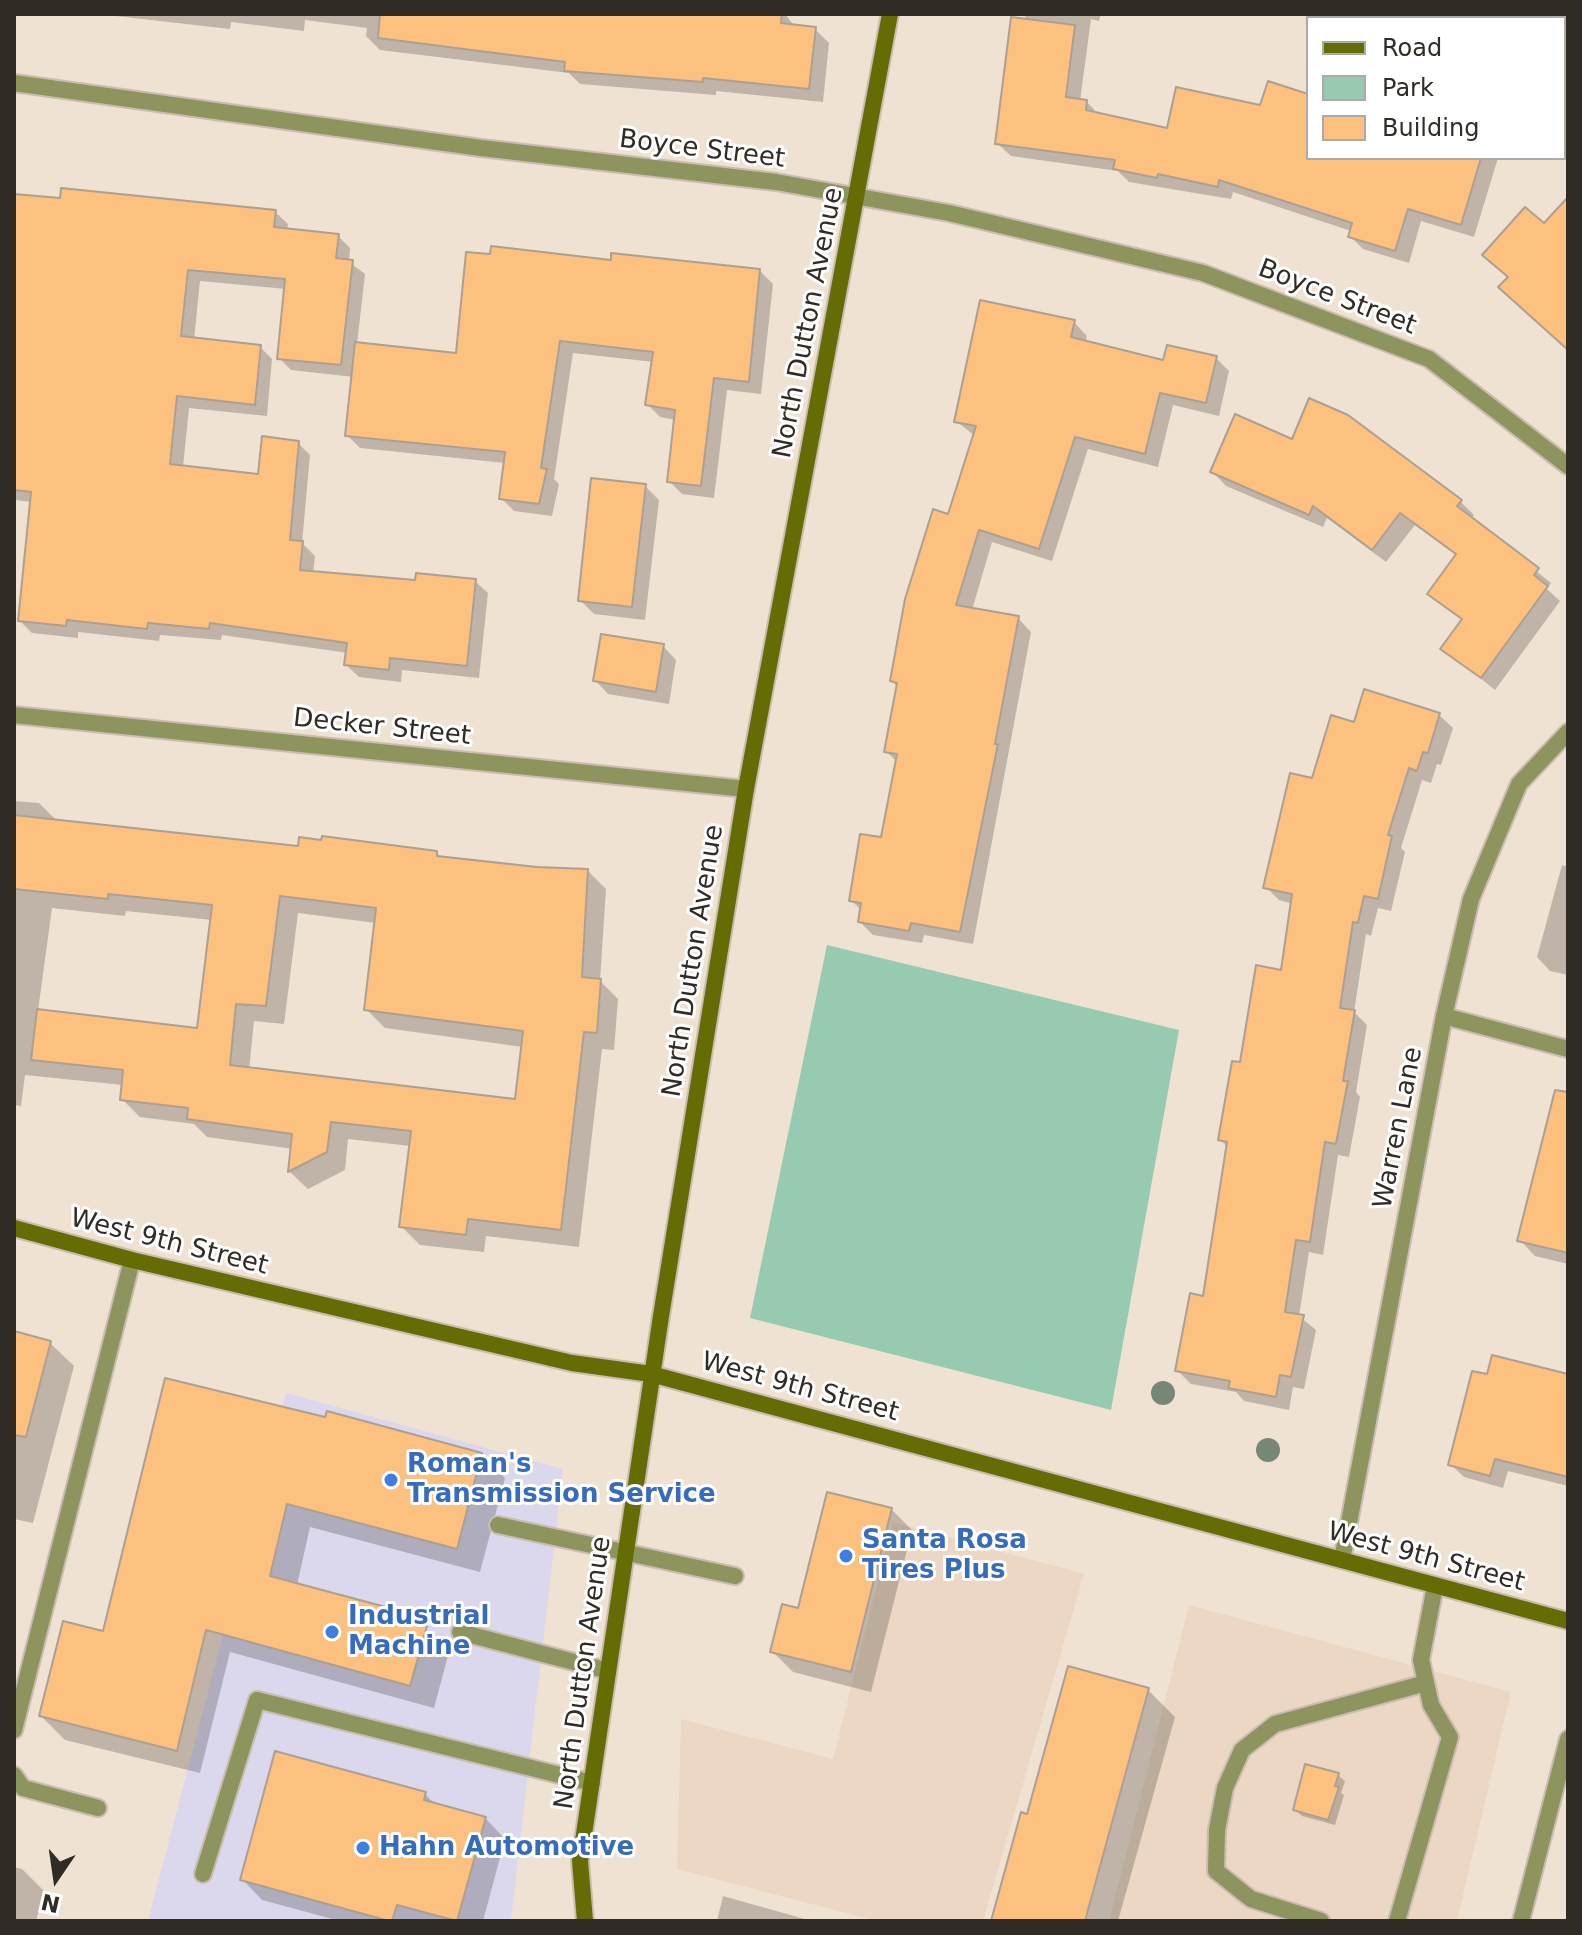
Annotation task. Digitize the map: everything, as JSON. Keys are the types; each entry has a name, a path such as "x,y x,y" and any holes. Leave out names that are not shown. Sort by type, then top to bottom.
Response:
{"main road":[{"name":"North Dutton Avenue","path":"585,1921 580,1861 651,1374 746,789 890,14"},
{"name":"West 9th Street","path":"14,1228 132,1260 572,1363 651,1374 1568,1621"}],"street":[{"name":"Boyce Street","path":"14,83 481,148 776,182 949,213 1203,273 1429,359 1568,466"},
{"name":"Decker Street","path":"14,715 746,789"},
{"name":"Warren Lane","path":"1342,1560 1444,1016 1471,899 1519,784 1568,732"},
{"path":"1444,1016 1568,1049"},
{"path":"14,1730 132,1260"},
{"path":"498,1525 735,1576"},
{"path":"1397,1921 1450,1737 1431,1705 1421,1649 1435,1586"},
{"path":"460,1632 608,1671"},
{"path":"1321,1921 1251,1899 1216,1871 1217,1830 1225,1788 1242,1750 1275,1724 1426,1683"},
{"path":"203,1874 257,1700 592,1783"},
{"path":"1521,1921 1568,1739"},
{"path":"14,1775 23,1788 98,1808"}],"shaded area":[{"path":"286,1393 563,1469 511,1921 148,1921"},
{"path":"893,1522 1084,1574 983,1921 877,1921 677,1869 681,1719 833,1759"},
{"path":"1189,1605 1511,1692 1457,1921 1109,1921"}],"green space":[{"path":"827,945 1179,1030 1111,1410 750,1318"}],"building":[{"path":"380,14 782,14 781,23 816,27 809,89 703,78 703,82 564,71 565,62 378,38"},
{"path":"1011,17 1075,25 1066,97 1087,100 1086,110 1167,128 1176,87 1260,105 1268,81 1306,93 1306,160 1480,160 1461,225 1408,209 1395,251 1348,237 1352,223 1219,180 1218,187 1158,174 1157,178 1113,169 1115,160 995,144"},
{"path":"61,188 276,210 274,227 339,234 336,258 353,260 341,365 277,359 285,279 188,270 181,336 261,345 255,405 177,396 170,464 258,474 262,436 299,441 290,540 303,541 300,570 415,580 416,573 476,579 467,666 390,658 389,670 344,665 347,643 210,623 209,629 148,623 147,629 67,620 66,626 18,621 31,492 14,490 14,194 60,198"},
{"path":"1568,197 1568,350 1498,287 1508,277 1482,255 1525,207 1544,223"},
{"path":"491,246 611,260 611,253 760,269 749,382 714,378 701,486 667,482 675,410 645,405 653,352 560,341 541,468 547,469 539,504 499,499 505,452 345,436 355,342 456,353 466,252 490,254"},
{"path":"980,300 1075,320 1071,337 1163,360 1167,345 1217,356 1206,403 1160,393 1145,454 1075,437 1039,549 979,530 956,605 1019,616 995,744 998,744 960,932 911,923 909,931 858,922 861,903 849,901 860,834 881,837 897,754 884,752 897,683 890,681 905,599 933,509 948,514 976,426 954,422"},
{"path":"1309,398 1348,415 1462,500 1457,506 1539,568 1534,575 1548,586 1481,678 1440,649 1462,619 1427,594 1456,554 1400,513 1372,550 1313,506 1309,515 1210,472 1235,414 1292,439"},
{"path":"591,478 646,484 632,607 578,601"},
{"path":"601,634 664,644 656,692 593,681"},
{"path":"1364,689 1440,713 1428,753 1423,752 1417,771 1409,768 1388,835 1392,836 1378,899 1364,896 1358,923 1353,922 1340,1008 1355,1010 1343,1081 1348,1081 1336,1144 1325,1142 1310,1242 1296,1240 1285,1312 1304,1315 1291,1377 1280,1375 1276,1397 1228,1388 1230,1381 1175,1371 1190,1293 1203,1296 1227,1142 1218,1140 1232,1061 1240,1062 1256,965 1281,970 1292,894 1263,888 1290,773 1312,778 1331,715 1354,722"},
{"path":"14,815 298,846 299,837 321,840 322,836 437,851 437,856 588,869 582,977 601,979 597,1033 584,1032 561,1230 468,1219 466,1235 399,1227 411,1131 331,1122 327,1152 288,1172 292,1134 187,1119 188,1108 120,1100 123,1070 31,1060 37,1009 197,1028 212,905 108,894 108,899 14,889","holes":["280,896 376,908 364,1010 523,1031 515,1099 230,1065 236,1004 266,1006"]},
{"path":"1555,1090 1568,1092 1568,1253 1517,1241"},
{"path":"14,1331 51,1341 26,1437 14,1435"},
{"path":"1492,1355 1568,1374 1568,1477 1495,1459 1490,1476 1448,1465 1472,1371 1487,1374"},
{"path":"165,1378 325,1417 327,1411 482,1453 457,1549 287,1504 270,1576 408,1613 406,1621 427,1626 410,1686 206,1630 177,1751 39,1716 63,1621 103,1631"},
{"name":"Santa Rosa Tires Plus","path":"827,1492 892,1508 851,1672 770,1652 782,1604 798,1608"},
{"path":"1068,1666 1149,1688 1085,1921 991,1921 1021,1812 1027,1814"},
{"name":"Hahn Automotive","path":"275,1751 426,1792 424,1800 486,1817 457,1921 397,1905 392,1921 389,1921 240,1880"},
{"path":"1305,1764 1339,1773 1335,1786 1339,1787 1328,1820 1293,1810"}],"place":[{"name":"Roman's Transmission Service","path":"391,1480"},
{"name":"Santa Rosa Tires Plus","path":"846,1556"},
{"name":"Industrial Machine","path":"332,1632"},
{"name":"Hahn Automotive","path":"363,1848"}]}
